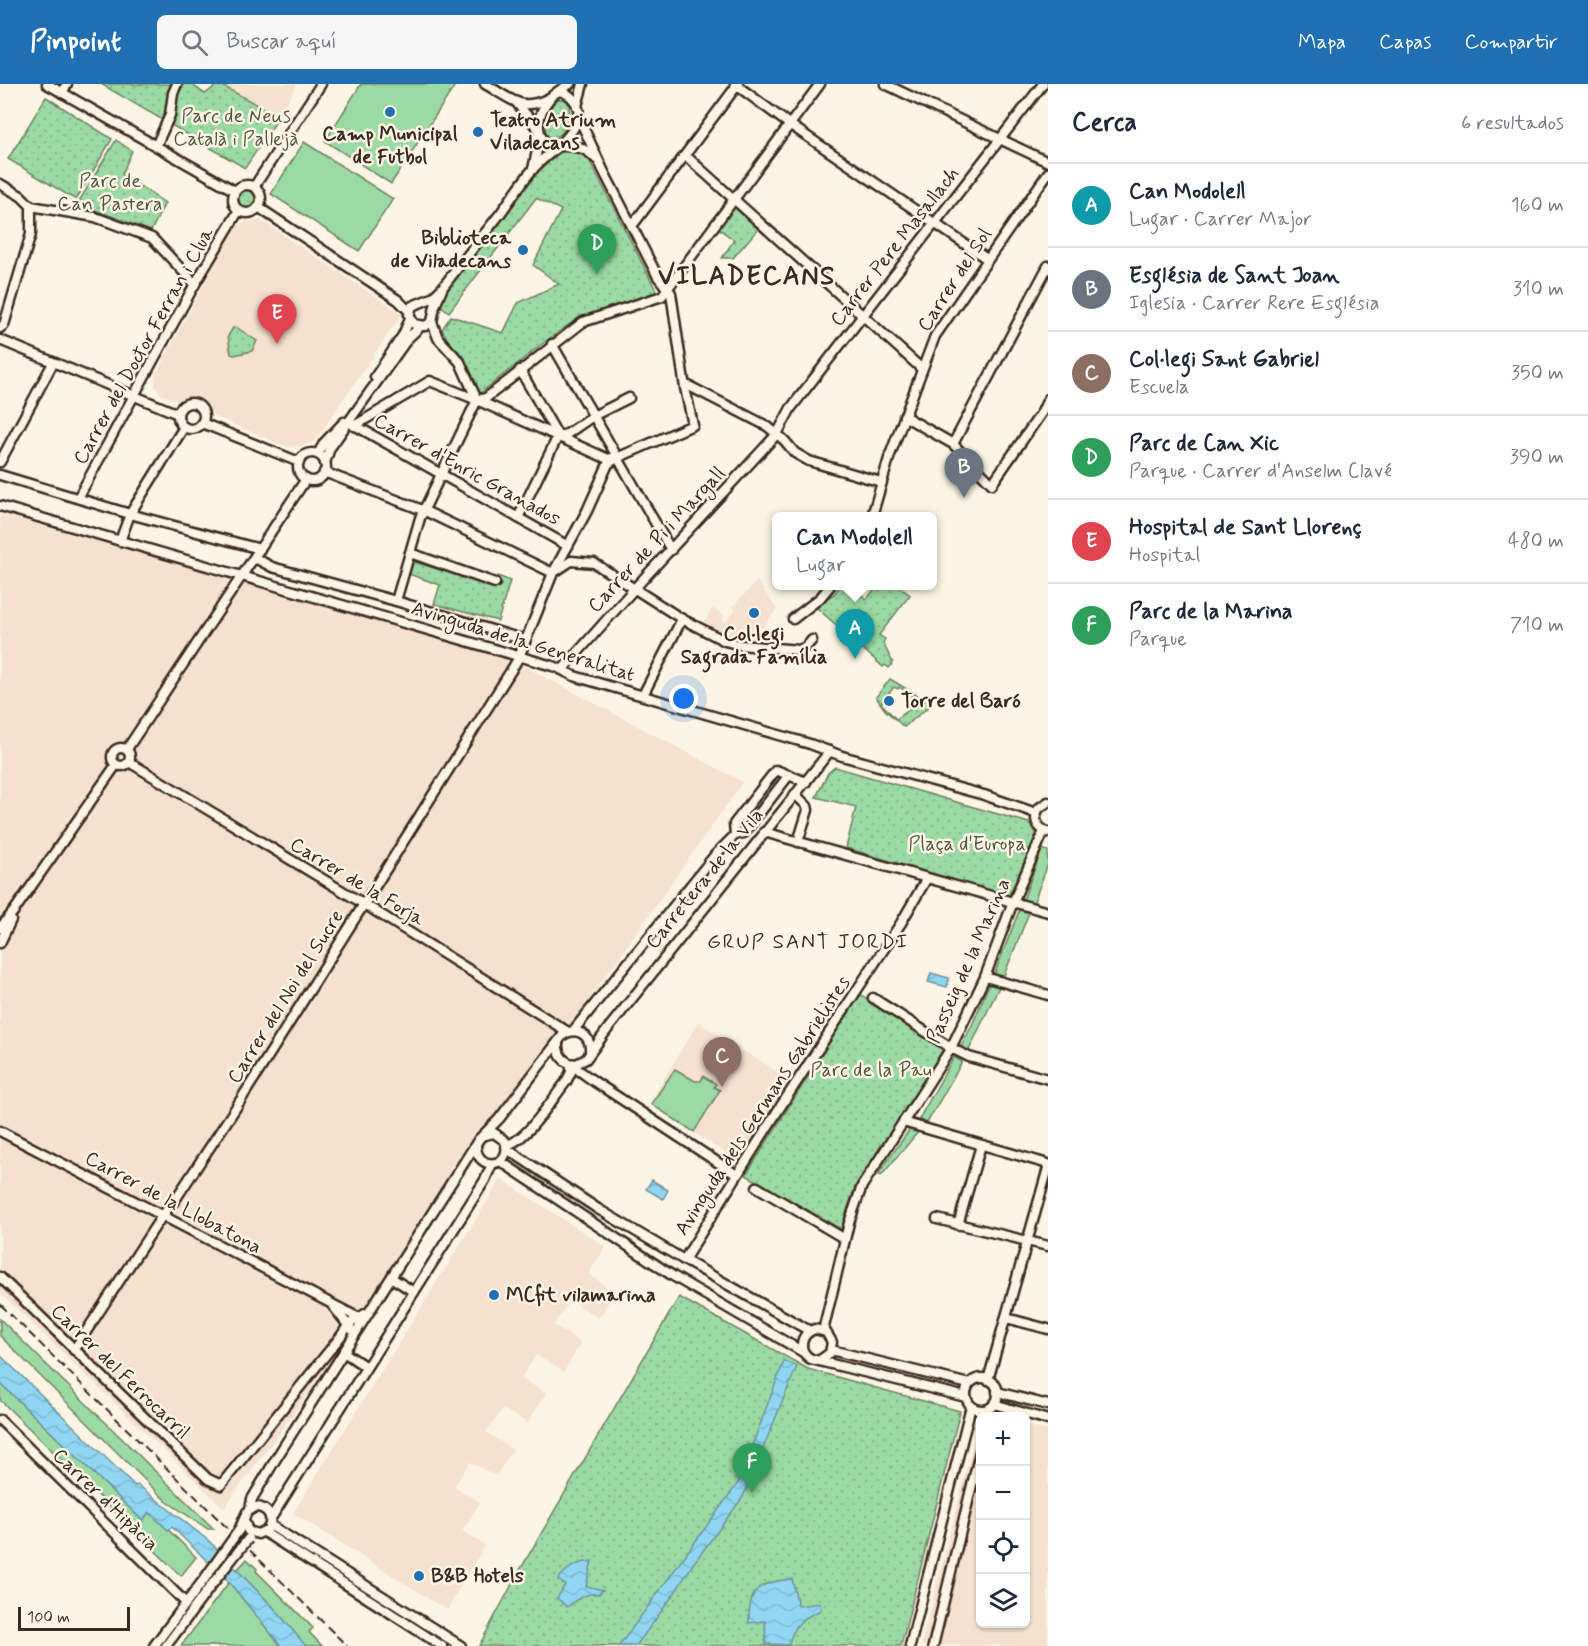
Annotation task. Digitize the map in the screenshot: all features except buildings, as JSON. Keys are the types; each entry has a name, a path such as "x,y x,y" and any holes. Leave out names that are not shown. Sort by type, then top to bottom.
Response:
{"street":[{"path":"46,84 235,191"},
{"path":"62,93 67,84"},
{"path":"156,146 170,115 173,93 177,84"},
{"path":"254,187 321,84"},
{"path":"485,84 526,106 551,97"},
{"path":"533,170 538,146 540,114 557,88 570,84"},
{"path":"396,601 420,519 477,400 460,362 438,338 432,322 443,287 533,170 569,135 578,111 583,84"},
{"path":"632,226 686,156 737,84 789,124 987,259"},
{"path":"477,400 486,398 582,322 662,296 820,84"},
{"path":"885,84 1048,162"},
{"name":"Carrer Pere Masallach","path":"777,434 791,408 1043,84"},
{"path":"352,424 430,381 608,459 619,457 693,425 671,293 658,277 603,170 569,94 557,88"},
{"path":"516,102 539,130 544,144 556,147 580,147 589,151 603,170"},
{"path":"686,156 922,369"},
{"name":"Carrer del Sol","path":"873,512 904,416 935,336 1048,173"},
{"path":"0,184 21,196 31,206 95,217 152,238 195,284"},
{"path":"244,185 254,187 261,197 258,207 248,212 239,210 233,202 235,191 244,185"},
{"path":"11,344 2,327 30,234 31,206"},
{"path":"258,207 398,300 414,324 421,327"},
{"name":"Carrer del Doctor Ferran i Clua","path":"78,498 195,284 239,210"},
{"path":"953,444 1048,266"},
{"path":"318,454 380,370 403,334 410,315 419,302 443,287"},
{"path":"398,300 431,305 434,312"},
{"path":"318,454 309,454 299,462 298,470 306,479 314,480 325,468 330,448 352,424 408,338 421,327 432,322"},
{"path":"0,340 178,414"},
{"path":"552,344 671,550"},
{"path":"0,462 53,363"},
{"path":"520,370 558,436"},
{"path":"687,387 767,426 795,453 809,461 881,482"},
{"path":"558,436 567,434 594,416 629,398"},
{"path":"904,416 953,444 992,484 1045,413 1048,399"},
{"path":"186,404 194,404 202,409 202,423 196,428 184,427 179,421 178,414 186,404"},
{"path":"202,423 299,462"},
{"name":"Carrer d'Enric Granados","path":"352,424 568,546"},
{"path":"120,541 130,514 184,427"},
{"name":"Carrer de Pi i Margall","path":"563,669 777,434"},
{"path":"518,518 558,436"},
{"path":"318,454 325,468 425,511 552,573 571,561 594,563 682,620 740,645 799,650 806,647 812,640"},
{"name":"Carrer del Noi del Sucre","path":"74,1350 235,1109 519,657 552,573 587,511 608,464 619,457"},
{"path":"0,476 260,549"},
{"path":"127,749 306,479"},
{"name":"Avinguda de la Generalitat","path":"0,506 563,669 574,676 875,766 984,795 1036,813"},
{"path":"410,553 495,583"},
{"path":"255,558 272,567 525,640"},
{"path":"793,619 820,598 826,590"},
{"path":"643,695 682,620"},
{"path":"121,747 127,749 131,756 129,762 122,766 116,765 112,757 113,751 121,747"},
{"name":"Carretera de la Vila","path":"590,1051 830,751"},
{"name":"Carrer de la Forja","path":"129,762 571,1031"},
{"path":"1,927 116,765"},
{"name":"Carretera de la Vila","path":"571,1031 714,855 735,835 744,833 789,775 776,771 734,824 735,835"},
{"path":"789,775 806,782"},
{"path":"795,794 808,810 798,842"},
{"path":"1046,832 1037,823 1036,813 1048,802"},
{"path":"764,832 1048,912"},
{"name":"Passeig de la Marina","path":"823,1331 845,1239 862,1186 951,1048 985,977 1013,902 1046,832"},
{"name":"Avinguda dels Germans Gabrielistes","path":"684,1260 927,878"},
{"path":"0,943 14,911"},
{"path":"985,977 1048,995"},
{"path":"873,998 969,1057 1048,1079"},
{"path":"586,1036 607,1030"},
{"path":"250,1509 252,1499 277,1457 462,1165 482,1136 499,1119 561,1037 571,1031 580,1032 586,1036 590,1045 590,1051 584,1060 572,1064"},
{"path":"558,1042 560,1056 577,1070 737,1175"},
{"path":"507,1147 523,1135 560,1090 571,1072 572,1064"},
{"path":"903,1122 1048,1166 988,1380"},
{"name":"Carrer de la Llobatona","path":"0,1131 330,1304 339,1306 358,1318"},
{"path":"482,1136 494,1133 502,1137 507,1147 598,1209 810,1331 823,1331 831,1339 831,1350 825,1358 820,1360"},
{"path":"476,1145 480,1158 485,1162 496,1162 512,1171 673,1276 803,1352 809,1358 966,1397"},
{"path":"958,1225 981,1145"},
{"path":"154,1646 186,1603 251,1536 268,1525 496,1162 505,1156 507,1147"},
{"path":"757,1187 845,1239"},
{"path":"937,1219 1048,1246"},
{"name":"Carrer del Ferrocarril","path":"0,1277 208,1479 221,1485 349,1324"},
{"path":"392,1278 414,1292"},
{"name":"Carrer de la Llobatona","path":"330,1304 349,1324 354,1334"},
{"path":"349,1324 368,1313"},
{"path":"1006,1318 1048,1329"},
{"path":"803,1352 802,1340 810,1331"},
{"path":"831,1350 969,1384"},
{"path":"345,1353 366,1367"},
{"path":"1048,1405 998,1392 993,1383 988,1380 978,1379 969,1384 966,1390 966,1397 971,1406 979,1410 991,1409 1048,1420"},
{"path":"991,1409 998,1392"},
{"path":"910,1646 971,1406"},
{"name":"Carrer d'Hipàcia","path":"0,1420 186,1603"},
{"path":"933,1646 977,1466"},
{"path":"166,1646 239,1530 245,1514 255,1507 263,1508 267,1511 268,1525"},
{"path":"244,1520 251,1536"},
{"path":"268,1525 442,1646"},
{"path":"268,1525 461,1646"}],"shaded area":[{"path":"219,84 297,84 279,117"},
{"path":"260,220 402,314 315,441 303,446 287,447 216,417 208,405 195,397 185,397 177,401 161,394 155,386 156,374 232,231 247,221"},
{"path":"0,514 515,661 743,782 365,1316 224,1508 0,1293"},
{"name":"Col·legi Sagrada Família","path":"757,581 777,609 753,641 737,639 703,624 712,608 724,615 723,620 726,622 735,610 732,607"},
{"path":"698,1022 790,1080 740,1162 649,1104"},
{"path":"501,1179 606,1247 588,1274 614,1292 599,1318 570,1300 554,1325 581,1343 564,1372 536,1355 521,1378 546,1393 528,1423 503,1409 486,1432 513,1450 496,1476 470,1462 454,1487 480,1502 462,1531 485,1545 447,1610 293,1513"},
{"path":"1030,1426 1048,1431 1048,1646 921,1646 976,1433 976,1628 1030,1628"}],"green space":[{"name":"Parc de Neus Català i Pallejà","path":"101,84 191,84 205,94 219,84 279,117 245,168"},
{"name":"Camp Municipal de Futbol","path":"361,84 456,84 391,184 325,141"},
{"name":"Parc de Can Pastera","path":"46,97 112,139 76,200 8,159"},
{"path":"558,99 567,100 570,112 568,123 562,133 552,139 544,133 544,123 548,110"},
{"name":"Parc de Can Pastera","path":"116,140 132,151 122,174 165,203 151,231 95,210 75,208"},
{"path":"304,142 393,199 359,251 271,194"},
{"path":"564,150 587,156 657,292 577,319 478,395 442,329 451,316 503,333 518,303 559,284 533,265 561,210 536,198 449,312 440,305 450,286 542,166"},
{"path":"247,189 254,192 257,199 254,206 247,209 240,206 237,199 240,192"},
{"path":"734,205 759,228 733,258 722,258 734,240 718,228"},
{"path":"236,327 257,341 252,351 231,354 228,336"},
{"path":"411,561 493,586 498,576 510,581 498,621 434,604 440,585 406,573"},
{"path":"837,590 856,590 867,599 874,590 903,590 910,595 879,635 885,639 883,643 893,663 889,668 885,665 883,667 815,606"},
{"path":"890,679 932,704 904,727 885,710 876,697","holes":["894,687 898,689 899,687 912,696 910,699 906,698 913,707 896,719 881,703"]},
{"name":"Plaça d'Europa","path":"835,767 1029,823 1037,833 1009,896 846,848 856,807 816,797 828,773"},
{"path":"1042,849 1048,851 1048,864 1033,904 1023,900"},
{"path":"1021,906 1030,910 1003,978 994,975"},
{"path":"990,982 999,987 968,1052 960,1049 973,1023"},
{"name":"Parc de la Pau","path":"860,994 943,1050 855,1187 841,1229 746,1175"},
{"path":"954,1057 962,1062 927,1123 919,1119"},
{"path":"675,1069 695,1081 701,1081 703,1076 716,1084 714,1087 720,1090 694,1132 651,1104"},
{"path":"910,1129 918,1132 881,1176 878,1174"},
{"path":"679,1297 808,1369 960,1411 901,1646 479,1646 517,1575"},
{"path":"0,1319 214,1529 208,1529 166,1501 0,1336"},
{"path":"0,1383 140,1518 147,1509 196,1557 181,1576 0,1400"},
{"path":"247,1559 313,1628 309,1632 322,1646 305,1646 273,1607 237,1570"},
{"path":"229,1582 281,1646 181,1646"}],"water":[{"path":"931,973 949,978 947,987 928,982"},
{"path":"652,1180 668,1190 663,1199 646,1189"},
{"path":"0,1355 135,1486 138,1485 209,1541 273,1607 306,1646 281,1646 229,1582 172,1527 168,1530 149,1512 143,1521 0,1383"},
{"path":"784,1361 797,1366 743,1497 636,1646 619,1646 738,1483"},
{"path":"592,1561 586,1586 603,1590 599,1594 582,1597 567,1607 557,1598 565,1585 558,1580 573,1566"},
{"path":"792,1579 798,1606 820,1603 821,1610 799,1623 788,1645 766,1644 765,1621 749,1623 753,1594 771,1582"}],"railway":[{"path":"0,1304 347,1646"}],"place":[{"name":"Camp Municipal de Futbol","path":"390,112"},
{"name":"Teatro Atrium Viladecans","path":"478,132"},
{"name":"Biblioteca de Viladecans","path":"523,250"},
{"name":"Parc de Can Xic","path":"597,274"},
{"name":"Hospital de Sant Llorenç","path":"277,344"},
{"name":"Església de Sant Joan","path":"964,498"},
{"name":"Col·legi Sagrada Família","path":"754,613"},
{"name":"Can Modolell","path":"855,659"},
{"name":"Torre del Baró","path":"889,701"},
{"name":"Col·legi Sant Gabriel","path":"722,1087"},
{"name":"MCfit vilamarina","path":"494,1295"},
{"name":"Parc de la Marina","path":"752,1493"},
{"name":"B&B Hotels","path":"419,1576"}],"district":[{"name":"VILADECANS","path":"747,277"},
{"name":"GRUP SANT JORDI","path":"808,942"}]}
